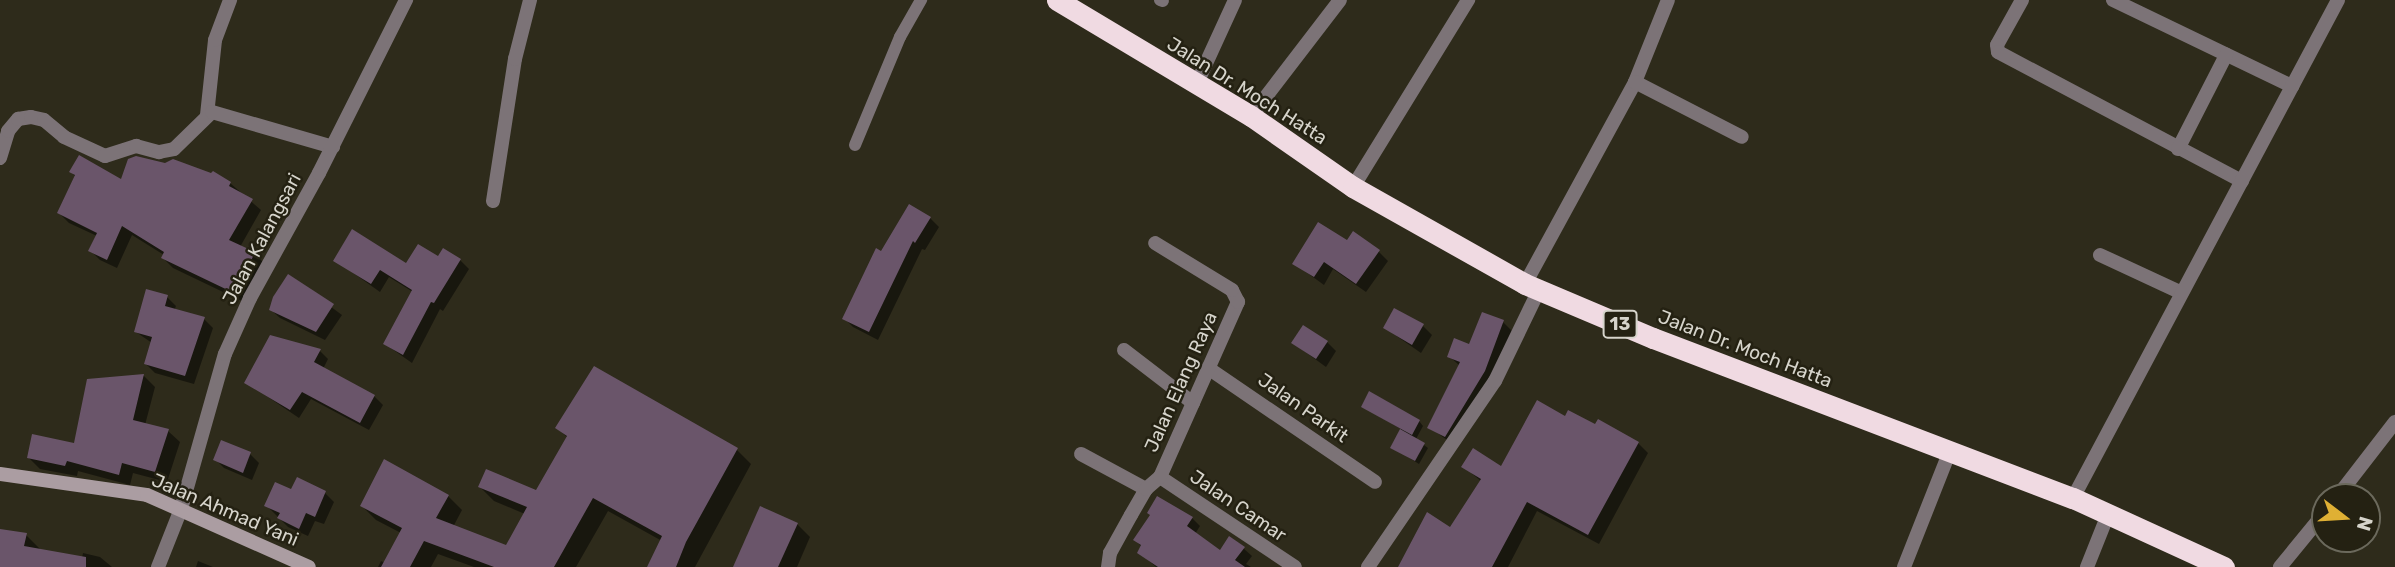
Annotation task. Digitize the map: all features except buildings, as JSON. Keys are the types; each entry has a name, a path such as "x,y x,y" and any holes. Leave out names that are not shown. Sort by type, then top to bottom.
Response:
{"highway":[{"name":"Jalan Dr. Moch Hatta","path":"1069,3 1251,116 1353,187 1532,287 1653,338 2109,512 2224,567"}],"street":[{"path":"207,115 215,40 230,0"},
{"name":"Jalan Kalangsari","path":"158,567 181,509 225,354 250,298 333,147 406,0"},
{"path":"493,201 515,59 530,0"},
{"path":"1197,83 1235,0"},
{"path":"1251,116 1340,0"},
{"path":"1353,187 1468,0"},
{"path":"1368,567 1495,381 1532,287 1635,82 1668,0"},
{"path":"2022,0 1997,45 1998,52 2242,181"},
{"path":"2113,0 2292,86"},
{"path":"2073,498 2338,0"},
{"path":"2179,149 2226,55"},
{"path":"1635,82 1742,137"},
{"path":"0,158 8,131 19,119 44,120 64,137 105,156 136,146 159,152 174,149 207,115 218,113 333,147"},
{"name":"Jalan Elang Raya","path":"1108,567 1110,553 1146,489 1160,477 1238,302 1232,290 1155,243"},
{"path":"2100,255 2182,293"},
{"path":"1124,350 1193,403"},
{"name":"Jalan Parkit","path":"1208,368 1376,482"},
{"path":"2348,483 2395,422"},
{"path":"1904,567 1950,451"},
{"path":"1082,454 1146,489"},
{"name":"Jalan Ahmad Yani","path":"0,474 132,491 181,509 309,567"},
{"name":"Jalan Camar","path":"1160,477 1295,567"},
{"path":"2087,567 2109,512"},
{"path":"2280,567 2311,529"}],"lane":[{"path":"855,145 900,37 921,0"}]}
